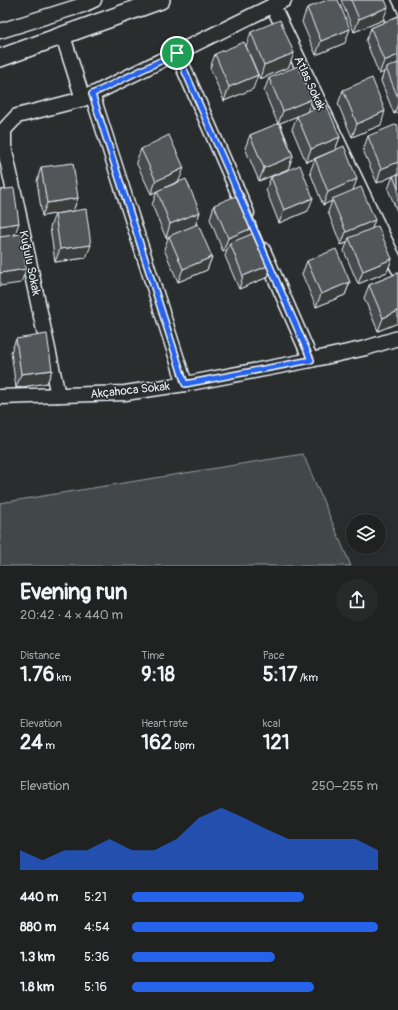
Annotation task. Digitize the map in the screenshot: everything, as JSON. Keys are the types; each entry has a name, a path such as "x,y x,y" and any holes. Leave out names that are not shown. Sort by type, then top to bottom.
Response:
{"main road":[{"path":"0,58 161,0"}],"street":[{"path":"383,0 398,31"},
{"path":"0,31 87,2 86,27"},
{"path":"88,96 279,3"},
{"name":"Atlas Sokak","path":"279,3 398,268"},
{"path":"63,36 88,96 185,384"},
{"path":"177,53 311,360"},
{"name":"Kuğulu Sokak","path":"58,395 4,146 4,130 17,116 88,96"},
{"name":"Akçahoca Sokak","path":"0,397 124,393 185,384 311,360 366,348 398,338"}],"shaded area":[{"path":"303,454 351,566 0,566 0,503"}],"building":[{"path":"327,0 338,0 350,29 321,41 307,8"},
{"path":"351,0 385,0 388,7 359,19"},
{"path":"398,16 398,55 384,61 371,28"},
{"path":"280,20 294,53 264,65 251,32"},
{"path":"244,42 258,75 229,87 215,54"},
{"path":"398,63 398,98 386,68"},
{"path":"298,66 312,99 283,111 269,78"},
{"path":"372,78 385,111 357,124 343,90"},
{"path":"326,104 340,137 311,149 297,116"},
{"path":"279,123 293,156 264,168 250,135"},
{"path":"397,124 398,162 381,169 368,136"},
{"path":"169,135 184,168 156,181 141,149"},
{"path":"344,146 357,179 328,192 315,159"},
{"path":"73,163 78,198 47,203 41,167"},
{"path":"300,165 313,198 284,210 271,177"},
{"path":"398,174 398,189 393,176"},
{"path":"186,179 200,212 170,224 157,191"},
{"path":"361,187 375,220 346,232 332,199"},
{"path":"14,188 19,223 0,226 0,190"},
{"path":"243,193 257,226 228,238 214,205"},
{"path":"86,209 91,245 60,249 55,214"},
{"path":"198,224 212,257 183,269 169,236"},
{"path":"378,226 392,259 363,271 349,238"},
{"path":"259,231 272,264 243,276 230,243"},
{"path":"21,234 26,269 0,273 0,237"},
{"path":"336,249 350,282 321,294 307,261"},
{"path":"398,273 398,311 383,318 369,285"},
{"path":"47,334 52,370 21,374 16,339"}],"route":[{"path":"177,53 311,360 185,384 92,94 177,53"}]}
